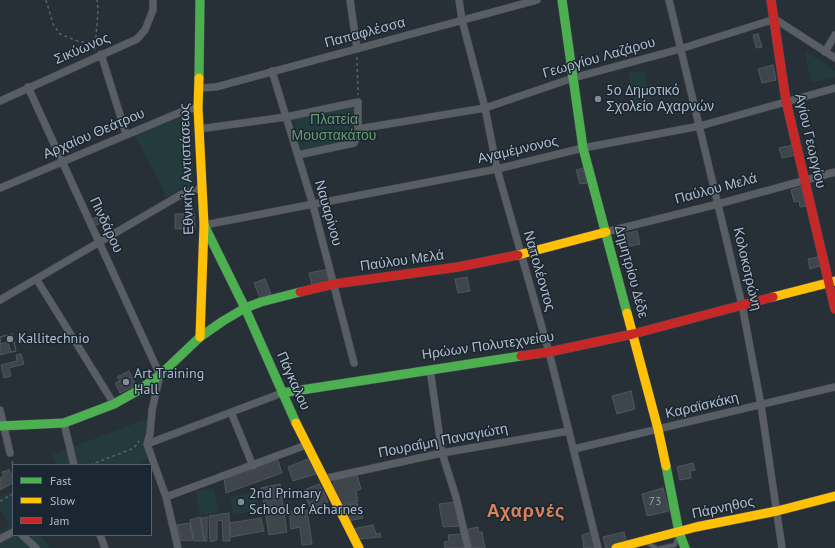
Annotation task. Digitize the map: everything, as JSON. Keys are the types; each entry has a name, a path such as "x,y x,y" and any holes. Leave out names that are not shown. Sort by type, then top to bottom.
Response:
{"street":[{"name":"Εθνικής Αντιστάσεως","path":"200,0 198,108 204,225 200,337"},
{"path":"350,0 357,49"},
{"name":"Ναπολέοντος","path":"459,0 462,20 485,108 497,169 549,352 598,548"},
{"name":"Παπαφλέσσα","path":"199,88 216,87 537,0"},
{"name":"Δημητρίου Δέδε","path":"562,0 583,148 658,430 679,532 685,548"},
{"name":"Κολοκοτρώνη","path":"669,0 742,305 761,405 782,548"},
{"name":"Αγίου Γεωργίου","path":"771,0 786,101 804,179 832,282 835,309"},
{"name":"Σικύωνος","path":"0,101 28,87 137,39 145,30 153,10 154,1"},
{"path":"775,19 835,58"},
{"name":"Γεωργίου Λαζάρου","path":"358,129 485,108 573,78 680,49 775,19"},
{"path":"825,52 835,35"},
{"path":"98,56 126,134"},
{"name":"Ναυαρίνου","path":"272,71 313,205 354,363"},
{"name":"Πινδάρου","path":"28,87 160,375"},
{"name":"Αγαμέμνονος","path":"204,225 497,169 583,148 700,126 835,88"},
{"path":"199,129 286,117 358,102 358,136 354,143 298,155"},
{"name":"Αρχαίου Θεάτρου","path":"0,188 126,134 188,109 198,108"},
{"name":"Παύλου Μελά","path":"2,426 64,423 114,404 139,390 160,375 200,337 223,320 245,308 298,292 334,284 422,273 521,254 718,204 804,179 835,172"},
{"path":"0,300 37,280 182,194 202,188"},
{"name":"Πάγκαλου","path":"204,225 245,308 306,445 359,548"},
{"path":"37,280 114,404"},
{"name":"Ηρώων Πολυτεχνείου","path":"147,444 282,393 430,368 549,352 633,334 832,282"},
{"path":"430,368 442,453 456,497 468,548"},
{"path":"160,375 152,410 150,434 147,444 166,497 178,548"},
{"name":"Καραϊσκάκη","path":"574,449 835,388"},
{"path":"0,410 2,426 10,453"},
{"path":"231,412 253,466"},
{"path":"64,423 74,464"},
{"name":"Πουραΐμη Παναγιώτη","path":"323,479 442,453 569,431"},
{"path":"166,497 253,466 306,445"},
{"name":"Πάρνηθος","path":"616,548 835,496"},
{"path":"0,539 12,533"},
{"path":"23,536 36,548"},
{"path":"100,536 105,548"}],"lane":[{"path":"660,548 675,544 679,532"},
{"path":"644,541 656,548"}],"path":[{"path":"46,0 52,24 60,34 80,42 95,41"},
{"path":"97,0 98,10 95,41 98,56"},
{"path":"357,49 358,102"},
{"path":"93,464 134,448 141,439 150,434"},
{"path":"0,501 12,495"}],"green space":[{"path":"805,51 835,71 835,77 811,83"},
{"path":"644,71 650,101 634,104 628,72"},
{"name":"Πλατεία Μουστακάτου","path":"355,106 355,134 350,142 300,151 293,118"},
{"path":"180,115 191,121 194,187 180,189 167,198 135,135"},
{"path":"148,418 152,456 140,464 56,464 52,455"},
{"path":"214,488 219,513 200,515 196,491"},
{"path":"12,491 12,536 40,536 51,548 0,548 0,531 10,525 0,511 0,497"},
{"path":"256,492 260,510 233,515 230,497"}],"building":[{"path":"758,34 762,47 756,48 753,35"},
{"path":"773,65 776,80 762,83 758,69"},
{"path":"793,145 796,155 782,158 779,148"},
{"path":"583,168 587,183 580,184 576,170"},
{"path":"801,187 806,206 800,207 799,201 794,202 791,190"},
{"path":"194,213 195,228 175,229 175,214"},
{"path":"106,214 112,232 106,235 102,223 93,226 91,219"},
{"path":"637,231 640,244 622,248 619,235"},
{"path":"818,257 820,266 810,269 808,259"},
{"path":"329,269 331,281 312,285 309,273"},
{"path":"467,277 470,291 458,293 455,279"},
{"path":"265,279 271,294 260,298 254,283"},
{"path":"12,334 16,351 11,352 8,342 0,344 0,337"},
{"path":"12,334 16,351 0,355 0,337"},
{"path":"21,354 24,364 9,368 11,376 4,378 1,365 17,361 16,355"},
{"name":"Art Training Hall","path":"129,371 136,385 120,393 115,383 120,381 117,377"},
{"path":"631,391 635,409 617,414 612,396"},
{"path":"310,458 316,474 293,481 288,467"},
{"path":"278,460 282,473 226,493 224,479"},
{"path":"693,463 695,470 690,471 691,478 680,480 677,467"},
{"path":"9,470 12,476 12,484 0,490 0,478 4,476 2,472"},
{"path":"357,475 361,489 356,491 358,501 338,506 332,487 335,480"},
{"path":"280,484 287,532 269,535 261,488"},
{"path":"319,484 322,490 307,496 304,490"},
{"path":"663,488 669,511 647,516 642,494"},
{"path":"323,491 328,502 317,507 319,511 313,514 306,498"},
{"path":"454,502 460,526 443,527 439,504"},
{"path":"357,503 363,518 348,521 342,506"},
{"path":"307,510 312,544 302,545 300,527 291,529 289,512"},
{"path":"229,513 230,541 223,541 222,520 217,521 217,540 210,542 209,516"},
{"path":"200,517 204,541 194,541 190,520"},
{"path":"207,517 207,541 205,542 201,518"},
{"path":"261,518 264,531 231,537 229,523"},
{"path":"190,523 193,540 181,541 177,525"},
{"path":"373,525 376,534 380,533 381,537 358,539 352,529"},
{"path":"478,527 478,532 482,532 485,548 472,548 468,529"},
{"path":"591,532 595,548 584,548 582,535"},
{"path":"624,532 627,543 606,548 603,537"},
{"path":"462,534 465,548 445,548 444,542 449,541 448,535"}],"traffic: fast":[{"path":"199,78 200,0"},
{"path":"562,0 583,148 627,313"},
{"path":"204,225 245,308 296,423"},
{"path":"0,426 64,423 114,404 139,390 160,375 200,337 223,321 245,308 261,302 300,292"},
{"path":"282,393 521,356"},
{"path":"666,466 679,532 685,548"}],"traffic: slow":[{"path":"199,78 198,108 204,225 200,337"},
{"path":"518,255 606,232"},
{"path":"773,297 835,281"},
{"path":"627,313 658,429 666,466"},
{"path":"296,423 359,548"},
{"path":"616,548 696,527 777,511 835,496"}],"traffic: jam":[{"path":"771,0 786,101 835,309"},
{"path":"300,292 334,284 458,267 518,255"},
{"path":"521,356 549,352 633,334 773,297"}],"place":[{"name":"5ο Δημοτικό Σχολείο Αχαρνών","path":"598,99"},
{"name":"Kallitechnio","path":"10,339"},
{"name":"Art Training Hall","path":"126,382"},
{"name":"2nd Primary School of Acharnes","path":"241,502"}],"district":[{"name":"Αχαρνές","path":"526,512"}]}
